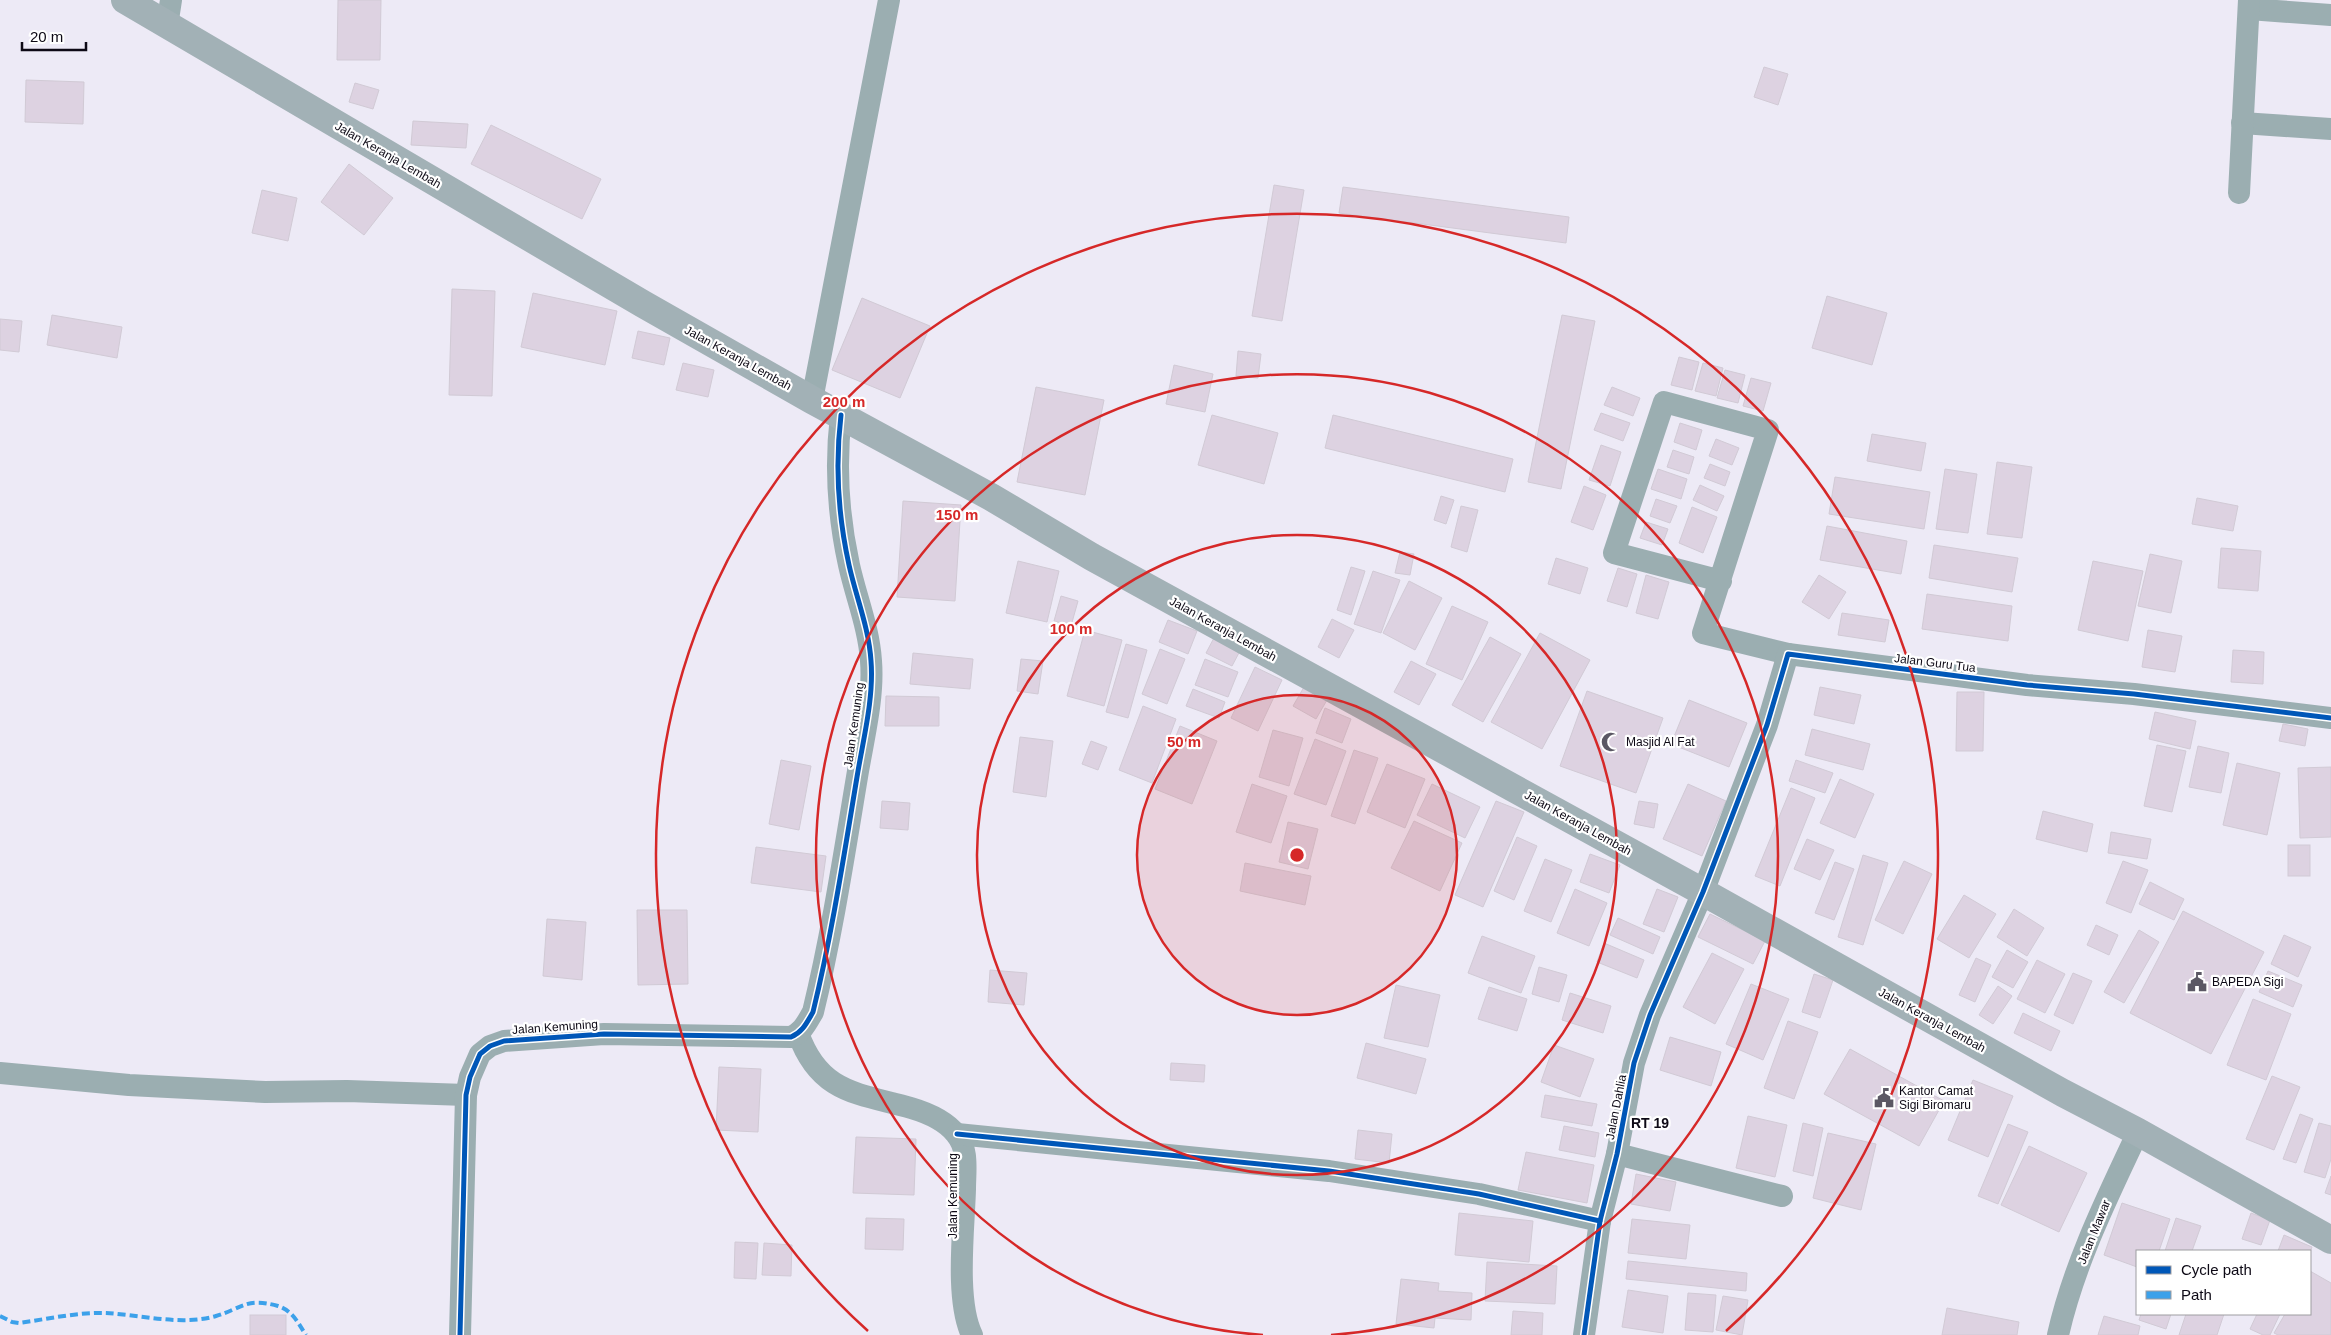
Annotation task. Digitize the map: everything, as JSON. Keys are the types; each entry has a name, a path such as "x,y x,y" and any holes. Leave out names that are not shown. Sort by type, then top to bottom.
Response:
{"main road":[{"name":"Jalan Keranja Lembah","path":"125,0 169,13 643,304 812,400 991,497 1092,557 1208,622 1703,892 2331,1240"}],"street":[{"path":"812,400 888,0"},
{"path":"2239,194 2249,4 2331,15"},
{"path":"2242,123 2331,129"},
{"path":"1664,402 1768,430 1721,581 1614,553 1664,402"},
{"name":"Jalan Kemuning","path":"460,1335 466,1096 470,1077 480,1054 490,1046 504,1041 604,1034 791,1037 798,1034 813,1012 820,984 862,746 871,662 868,636 849,564 841,519 837,475 840,414"},
{"name":"Jalan Guru Tua","path":"1721,581 1703,634 1788,654 2027,685 2134,694 2331,718"},
{"path":"1703,892 1767,725 1788,654"},
{"name":"Jalan Dahlia","path":"1584,1335 1600,1221 1616,1154 1634,1063 1650,1015 1703,892"},
{"path":"798,1034 810,1059 830,1082 851,1091 922,1111 941,1120 957,1134 1329,1171 1479,1194 1600,1221"},
{"path":"0,1073 129,1085 256,1092 347,1091 466,1096"},
{"name":"Jalan Mawar","path":"2058,1335 2064,1310 2097,1219 2138,1132"},
{"name":"Jalan Kemuning","path":"957,1134 965,1158 963,1283 967,1325 972,1335"},
{"path":"1616,1154 1782,1196"}],"building":[{"path":"338,0 381,0 380,60 337,60"},
{"path":"1764,67 1788,74 1778,105 1754,97"},
{"path":"26,80 84,82 83,124 25,122"},
{"path":"355,83 379,90 373,109 349,102"},
{"path":"413,121 468,124 466,148 411,145"},
{"path":"491,125 601,179 582,219 471,164"},
{"path":"349,164 393,198 364,235 321,202"},
{"path":"1274,185 1304,190 1282,321 1252,316"},
{"path":"1343,187 1569,217 1566,243 1339,213"},
{"path":"262,190 297,198 288,241 252,233"},
{"path":"452,289 495,291 492,396 449,395"},
{"path":"533,293 617,311 605,365 521,347"},
{"path":"1827,296 1887,313 1872,365 1812,348"},
{"path":"862,298 930,326 900,398 832,370"},
{"path":"52,315 122,327 117,358 47,345"},
{"path":"1562,315 1595,321 1561,489 1528,482"},
{"path":"0,319 22,321 19,352 0,350"},
{"path":"638,331 670,338 664,365 632,358"},
{"path":"1238,351 1261,354 1258,378 1236,376"},
{"path":"1679,357 1699,362 1692,390 1671,385"},
{"path":"683,363 714,370 708,397 676,390"},
{"path":"1703,363 1723,368 1716,396 1695,391"},
{"path":"1174,365 1213,374 1205,412 1166,404"},
{"path":"1725,370 1745,375 1738,403 1717,398"},
{"path":"1751,378 1771,383 1763,411 1743,406"},
{"path":"1036,387 1104,400 1085,495 1017,482"},
{"path":"1612,387 1640,398 1633,416 1604,405"},
{"path":"1601,413 1630,423 1623,441 1594,430"},
{"path":"1212,415 1278,433 1264,484 1198,465"},
{"path":"1333,415 1513,459 1505,492 1325,448"},
{"path":"1680,423 1702,430 1696,450 1674,442"},
{"path":"1872,434 1926,443 1921,471 1867,461"},
{"path":"1716,439 1739,448 1732,465 1709,456"},
{"path":"1601,445 1621,452 1610,486 1589,480"},
{"path":"1673,450 1694,457 1689,474 1667,467"},
{"path":"1997,462 2032,467 2022,538 1987,534"},
{"path":"1710,464 1730,472 1725,486 1704,478"},
{"path":"1658,469 1687,479 1681,499 1651,489"},
{"path":"1945,469 1977,474 1968,533 1936,529"},
{"path":"1835,477 1930,492 1924,529 1829,514"},
{"path":"1700,485 1724,496 1717,511 1693,500"},
{"path":"1584,486 1606,495 1593,530 1571,522"},
{"path":"1441,496 1454,500 1446,524 1434,520"},
{"path":"2197,498 2238,506 2233,531 2192,524"},
{"path":"1656,499 1677,506 1670,523 1650,516"},
{"path":"903,501 961,505 955,601 897,597"},
{"path":"1461,506 1478,510 1467,552 1451,547"},
{"path":"1692,507 1717,517 1703,553 1679,543"},
{"path":"1646,522 1668,529 1662,545 1640,538"},
{"path":"1827,526 1907,541 1901,574 1820,560"},
{"path":"1934,545 2018,558 2012,592 1929,578"},
{"path":"2221,548 2261,551 2258,591 2218,588"},
{"path":"1400,552 1414,554 1410,575 1395,573"},
{"path":"2150,554 2182,561 2171,613 2138,606"},
{"path":"1556,558 1588,568 1580,594 1548,584"},
{"path":"1018,561 1059,571 1047,622 1006,613"},
{"path":"2093,561 2143,571 2128,641 2078,630"},
{"path":"1351,567 1365,571 1351,615 1337,610"},
{"path":"1618,568 1637,574 1627,607 1607,601"},
{"path":"1373,571 1400,580 1381,633 1354,624"},
{"path":"1646,575 1669,582 1658,619 1636,613"},
{"path":"1819,575 1846,592 1829,619 1802,602"},
{"path":"1409,581 1442,598 1415,650 1383,633"},
{"path":"1927,594 2012,606 2008,641 1922,629"},
{"path":"1061,596 1078,601 1071,626 1054,621"},
{"path":"1452,606 1488,622 1462,680 1426,664"},
{"path":"1842,613 1889,620 1885,642 1838,635"},
{"path":"1332,619 1354,630 1339,658 1318,647"},
{"path":"1168,620 1197,631 1188,654 1159,642"},
{"path":"1085,630 1122,640 1104,706 1067,696"},
{"path":"2148,630 2182,636 2175,672 2142,667"},
{"path":"1540,633 1590,660 1542,749 1491,722"},
{"path":"1215,636 1241,649 1232,666 1206,653"},
{"path":"1490,637 1521,654 1483,722 1452,705"},
{"path":"1126,644 1147,650 1128,718 1106,712"},
{"path":"1160,649 1185,659 1167,704 1142,694"},
{"path":"2233,650 2264,652 2263,684 2231,682"},
{"path":"913,653 973,659 970,689 910,684"},
{"path":"1021,659 1043,661 1038,694 1017,691"},
{"path":"1205,659 1238,672 1228,697 1195,685"},
{"path":"1411,661 1436,674 1419,705 1394,692"},
{"path":"1255,667 1282,680 1258,731 1231,718"},
{"path":"1304,687 1327,700 1316,719 1293,706"},
{"path":"1820,687 1861,695 1854,724 1814,715"},
{"path":"1193,689 1225,702 1219,718 1186,706"},
{"name":"Masjid Al Fat","path":"1587,691 1663,718 1636,793 1560,766"},
{"path":"1957,692 1984,692 1983,751 1956,751"},
{"path":"886,696 939,697 939,726 885,726"},
{"path":"1689,700 1747,723 1729,767 1671,744"},
{"path":"1143,706 1176,719 1152,783 1119,770"},
{"path":"1325,708 1351,719 1342,743 1316,733"},
{"path":"2155,712 2196,721 2190,749 2149,739"},
{"path":"2283,724 2308,729 2305,746 2279,741"},
{"path":"1180,726 1217,741 1192,804 1155,789"},
{"path":"1812,729 1870,744 1863,770 1805,755"},
{"path":"1273,730 1303,738 1289,786 1259,777"},
{"path":"1020,737 1053,741 1046,797 1013,792"},
{"path":"1315,739 1346,751 1326,805 1294,794"},
{"path":"1091,741 1107,747 1098,770 1082,764"},
{"path":"2157,745 2186,751 2172,812 2144,806"},
{"path":"2198,746 2229,753 2221,793 2189,787"},
{"path":"1354,750 1378,758 1355,824 1331,816"},
{"path":"781,760 811,766 799,830 769,824"},
{"path":"1796,760 1833,773 1825,793 1789,781"},
{"path":"2237,763 2280,773 2267,835 2223,825"},
{"path":"1387,764 1425,779 1405,828 1367,812"},
{"path":"2331,767 2331,837 2300,838 2298,768"},
{"path":"1840,779 1874,794 1855,838 1820,823"},
{"path":"1252,784 1287,796 1271,843 1236,832"},
{"path":"1432,784 1480,807 1465,838 1417,815"},
{"path":"1688,784 1726,801 1702,856 1663,839"},
{"path":"1791,788 1815,798 1780,886 1755,876"},
{"path":"882,801 910,803 908,830 880,828"},
{"path":"1496,801 1524,812 1483,907 1455,895"},
{"path":"1639,801 1658,804 1654,828 1634,824"},
{"path":"2043,811 2093,824 2087,852 2036,839"},
{"path":"1414,821 1462,843 1440,891 1391,868"},
{"path":"1288,822 1318,829 1308,869 1279,862"},
{"path":"2111,832 2151,839 2147,859 2108,853"},
{"path":"1517,837 1537,846 1514,900 1494,891"},
{"path":"1807,839 1834,850 1820,880 1794,869"},
{"path":"2288,845 2310,845 2310,876 2288,876"},
{"path":"756,847 826,856 821,892 751,883"},
{"path":"1590,854 1620,865 1609,893 1580,882"},
{"path":"1863,855 1888,863 1863,945 1838,937"},
{"path":"1545,859 1572,870 1551,922 1524,911"},
{"path":"1904,861 1932,874 1903,934 1875,920"},
{"path":"2123,861 2148,870 2131,913 2106,903"},
{"path":"1835,862 1854,869 1834,920 1815,913"},
{"path":"1245,863 1311,876 1305,905 1240,891"},
{"path":"2150,882 2184,899 2174,920 2139,904"},
{"path":"1575,889 1607,903 1589,946 1557,933"},
{"path":"1657,889 1678,897 1664,932 1643,924"},
{"path":"1964,895 1996,914 1969,958 1937,939"},
{"path":"2014,909 2044,928 2027,956 1997,937"},
{"path":"637,910 687,910 688,984 638,985"},
{"name":"BAPEDA Sigi","path":"2183,911 2264,952 2211,1054 2130,1013"},
{"path":"1710,914 1765,941 1753,964 1698,937"},
{"path":"1618,918 1660,937 1653,954 1610,935"},
{"path":"547,919 586,922 582,980 543,976"},
{"path":"2096,925 2118,935 2109,955 2087,945"},
{"path":"2139,930 2159,942 2124,1003 2104,992"},
{"path":"2284,935 2311,947 2298,977 2271,964"},
{"path":"1482,936 1535,956 1521,993 1468,973"},
{"path":"1604,943 1644,960 1637,978 1597,962"},
{"path":"2007,950 2028,962 2013,988 1992,977"},
{"path":"1712,953 1744,969 1715,1024 1683,1007"},
{"path":"1976,958 1991,965 1975,1002 1959,995"},
{"path":"2037,960 2065,974 2045,1013 2017,999"},
{"path":"1539,967 1567,975 1559,1002 1532,994"},
{"path":"990,970 1027,973 1024,1005 988,1002"},
{"path":"2268,971 2302,985 2293,1007 2259,992"},
{"path":"2073,973 2092,981 2073,1024 2054,1015"},
{"path":"1814,974 1833,980 1820,1018 1802,1012"},
{"path":"1751,984 1789,999 1763,1060 1726,1044"},
{"path":"1396,985 1440,995 1428,1047 1384,1038"},
{"path":"1998,986 2012,996 1993,1024 1979,1015"},
{"path":"1489,987 1527,999 1517,1031 1478,1019"},
{"path":"1570,993 1611,1006 1603,1033 1562,1020"},
{"path":"2253,999 2291,1014 2266,1080 2227,1065"},
{"path":"2023,1013 2060,1031 2051,1051 2014,1033"},
{"path":"1788,1021 1818,1032 1794,1099 1764,1088"},
{"path":"1670,1037 1721,1052 1711,1086 1660,1070"},
{"path":"1366,1043 1426,1059 1416,1094 1357,1078"},
{"path":"1554,1045 1594,1059 1580,1097 1541,1082"},
{"name":"Kantor Camat Sigi Biromaru","path":"1850,1049 1944,1101 1919,1146 1824,1094"},
{"path":"1171,1063 1205,1065 1204,1082 1170,1080"},
{"path":"719,1067 761,1069 758,1132 716,1130"},
{"path":"2272,1076 2300,1087 2274,1150 2246,1139"},
{"path":"1973,1080 2013,1096 1988,1157 1948,1140"},
{"path":"1545,1095 1597,1104 1592,1126 1541,1117"},
{"path":"2300,1114 2313,1119 2296,1163 2283,1159"},
{"path":"1748,1116 1787,1125 1775,1177 1736,1168"},
{"path":"1803,1123 1823,1128 1813,1176 1793,1171"},
{"path":"2319,1123 2331,1126 2331,1159 2325,1178 2304,1172"},
{"path":"2008,1124 2028,1132 1998,1204 1978,1196"},
{"path":"1564,1126 1599,1133 1595,1157 1559,1150"},
{"path":"1358,1130 1392,1134 1389,1163 1355,1159"},
{"path":"1828,1133 1876,1144 1861,1210 1813,1198"},
{"path":"856,1137 916,1139 914,1195 853,1193"},
{"path":"2029,1146 2087,1173 2059,1232 2001,1205"},
{"path":"1526,1152 1594,1165 1587,1203 1518,1190"},
{"path":"1636,1174 1676,1182 1670,1211 1631,1204"},
{"path":"2331,1176 2331,1195 2325,1193"},
{"path":"2122,1203 2170,1219 2159,1250 2136,1250 2136,1267 2104,1255"},
{"path":"1459,1213 1533,1221 1529,1262 1455,1255"},
{"path":"2251,1213 2270,1220 2261,1245 2242,1239"},
{"path":"866,1218 904,1219 903,1250 865,1249"},
{"path":"2176,1218 2201,1226 2192,1250 2165,1250"},
{"path":"1632,1219 1690,1225 1686,1259 1628,1253"},
{"path":"2284,1235 2312,1247 2311,1250 2278,1250"},
{"path":"735,1242 758,1243 756,1279 734,1278"},
{"path":"764,1243 792,1245 791,1276 762,1275"},
{"path":"1628,1261 1747,1273 1746,1291 1626,1279"},
{"path":"1487,1262 1557,1266 1555,1304 1485,1301"},
{"path":"2311,1272 2331,1283 2331,1335 2278,1335 2274,1333 2284,1315 2311,1315"},
{"path":"1401,1279 1439,1283 1438,1291 1472,1293 1471,1320 1435,1318 1434,1328 1396,1324"},
{"path":"1628,1290 1668,1296 1663,1333 1622,1327"},
{"path":"1688,1293 1716,1295 1713,1332 1685,1330"},
{"path":"1723,1296 1748,1300 1742,1335 1716,1330"},
{"path":"1947,1308 2019,1322 2017,1335 1942,1335"},
{"path":"1513,1311 1543,1313 1542,1335 1511,1335"},
{"path":"250,1315 286,1315 286,1335 250,1335"},
{"path":"2141,1315 2171,1315 2166,1329 2139,1320"},
{"path":"2186,1315 2224,1315 2217,1335 2179,1335"},
{"path":"2257,1315 2280,1315 2270,1335 2263,1335 2250,1329"},
{"path":"2104,1316 2140,1326 2138,1335 2098,1335"}],"marked path":[{"path":"0,1316 19,1323 95,1313 189,1320 216,1316 251,1303 259,1303 278,1306 288,1311 306,1335"}],"cycle path":[{"path":"460,1335 466,1095 470,1077 480,1054 490,1046 504,1041 604,1034 791,1037 802,1030 813,1012 837,895 867,719 872,675 868,637 849,565 842,528 838,471 841,415"},
{"path":"1584,1335 1600,1221 1617,1154 1634,1063 1650,1015 1703,892 1767,725 1788,654 2027,685 2134,694 2331,718"},
{"path":"957,1134 1329,1171 1479,1194 1600,1221"}],"place":[{"name":"Masjid Al Fat","path":"1611,742"},
{"name":"BAPEDA Sigi","path":"2197,982"},
{"name":"Kantor Camat Sigi Biromaru","path":"1884,1098"}],"district":[{"name":"RT 19","path":"1650,1123"}]}
